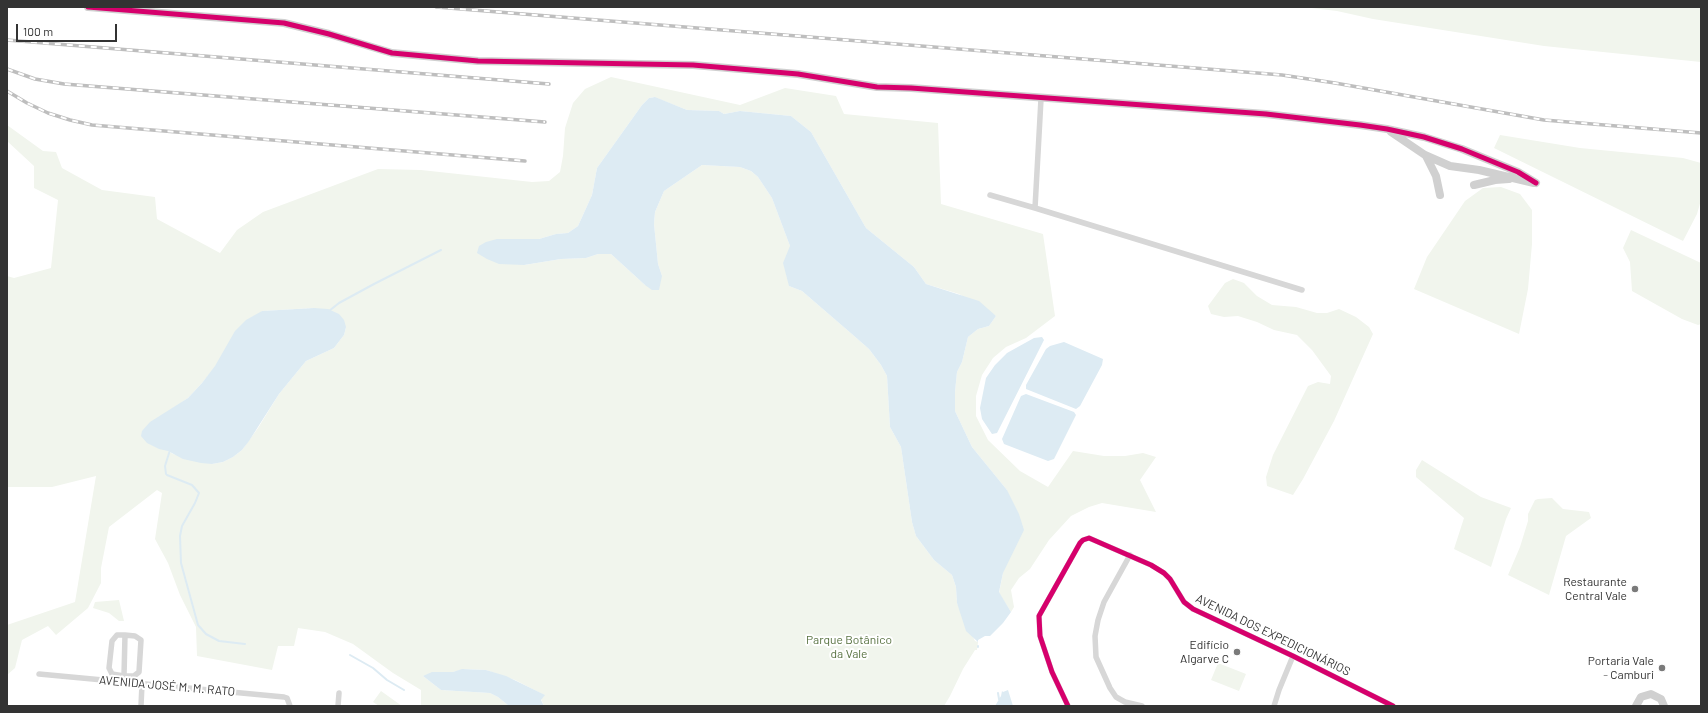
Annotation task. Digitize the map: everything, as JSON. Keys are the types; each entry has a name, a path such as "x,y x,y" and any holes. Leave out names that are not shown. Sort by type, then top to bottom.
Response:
{"street":[{"path":"88,7 284,23 329,34 392,53 478,61 693,65 798,74 877,87 911,88 1042,99 1266,114 1387,129 1432,139 1462,149 1518,172 1536,183 1480,170 1450,166 1425,155 1387,129"},
{"path":"1035,208 1042,99"},
{"path":"1425,155 1436,176 1440,195"},
{"path":"1474,185 1495,180 1520,180"},
{"path":"990,195 1302,290"},
{"name":"AVENIDA DOS EXPEDICIONÁRIOS","path":"1068,706 1046,657 1040,636 1039,616 1057,582 1083,540 1089,538 1130,555 1164,573 1170,579 1184,602 1193,609 1293,656 1393,706"},
{"path":"1130,555 1104,602 1095,636 1096,657 1110,688 1116,697 1125,702 1142,706"},
{"path":"116,635 135,636 141,640 139,672 134,676 124,676 112,674 108,668 112,641 116,635"},
{"path":"124,682 125,635"},
{"name":"AVENIDA DOS EXPEDICIONÁRIOS","path":"1274,706 1293,656"},
{"name":"AVENIDA JOSÉ M. M. RATO","path":"39,674 284,697 287,698 290,706"},
{"path":"141,706 142,684"},
{"path":"338,706 339,693"},
{"path":"1636,706 1641,697 1651,694 1660,699 1664,706"}],"green space":[{"path":"1303,7 1701,7 1701,62 1544,46 1373,19 1337,11"},
{"name":"Parque Botânico da Vale","path":"611,77 740,105 785,88 836,96 844,114 938,123 941,204 1043,234 1055,316 1026,338 1006,347 993,358 982,375 976,396 976,416 988,440 1020,471 1048,487 1073,451 1104,456 1125,456 1143,453 1156,457 1140,480 1156,512 1102,503 1089,507 1071,516 1049,540 1030,569 1019,578 1011,590 1014,607 1011,612 999,593 1003,573 1007,490 972,447 955,411 957,372 962,362 968,337 978,329 989,326 996,316 959,294 926,284 914,267 866,228 811,132 791,116 740,111 724,114 719,111 687,110 654,97 649,98 642,105 597,168 592,195 578,226 568,233 556,234 539,239 514,239 524,265 561,259 586,258 598,254 611,254 645,285 662,276 658,264 654,224 655,212 664,191 702,165 740,167 751,171 758,177 772,198 790,246 789,286 802,291 869,349 887,376 890,427 901,447 912,522 916,536 934,560 952,575 956,587 957,603 975,641 978,642 977,650 975,650 963,669 944,706 544,706 541,699 544,695 515,680 486,670 465,669 453,672 430,673 429,675 423,676 441,690 490,693 498,697 509,706 421,706 421,690 393,673 353,644 325,632 298,628 294,646 278,646 272,670 197,656 196,627 180,595 168,563 155,539 162,493 157,490 109,527 101,568 101,583 88,608 56,635 48,626 22,640 15,668 7,675 7,625 75,602 96,476 52,487 7,487 7,276 14,278 51,268 58,200 34,188 34,166 7,141 7,125 43,151 56,152 62,168 102,190 155,197 157,219 220,253 237,230 263,212 378,169 421,170 532,182 549,181 560,172 565,128 573,103 585,89","holes":["314,308 346,327 344,335 334,348 306,361 279,394 258,428 242,450 233,457 223,462 212,464 173,454 168,451 169,411 188,398 202,383 262,311"]},
{"path":"1500,135 1580,148 1683,158 1701,163 1701,200 1697,214 1683,241 1494,148"},
{"path":"1501,187 1520,194 1532,210 1532,244 1528,289 1519,334 1414,289 1427,257 1465,201 1483,188"},
{"path":"1631,230 1701,263 1701,324 1698,325 1682,319 1632,291 1630,262 1623,248"},
{"path":"1233,279 1244,283 1257,296 1272,305 1296,307 1317,313 1327,313 1339,309 1356,317 1369,327 1373,334 1334,421 1293,495 1267,486 1266,477 1273,455 1308,386 1318,382 1330,384 1331,376 1312,350 1297,335 1274,330 1257,322 1238,316 1224,317 1211,314 1208,306 1225,283"},
{"path":"1422,460 1481,497 1511,508 1506,519 1491,567 1454,549 1464,518 1416,477 1416,470"},
{"path":"1552,498 1563,509 1589,512 1591,518 1566,536 1549,595 1508,575 1520,547 1528,521 1528,514 1535,500"},
{"path":"119,600 124,621 119,621 109,613 93,608 95,602"},
{"path":"1218,663 1246,674 1239,691 1211,680"},
{"path":"381,691 402,706 379,706 373,702"}],"shaded area":[{"path":"655,97 687,110 719,111 724,114 740,111 791,116 811,132 866,228 914,267 926,284 979,301 996,316 989,326 978,329 968,337 962,362 957,372 955,392 955,411 972,447 1007,490 1019,514 1024,530 1003,573 999,592 1011,612 1003,623 990,636 985,636 978,640 978,642 966,631 957,603 956,587 952,575 934,560 916,536 912,522 901,447 890,427 887,376 869,349 802,291 789,286 783,263 790,246 772,198 758,177 751,171 740,167 702,165 664,191 655,212 654,224 658,264 662,276 659,290 652,290 645,285 611,254 598,254 586,258 561,259 524,265 499,264 477,253 479,246 497,239 539,239 556,234 568,233 578,226 592,195 597,168 642,105 649,98"},
{"path":"314,308 328,309 339,314 344,320 346,327 344,335 334,348 306,361 279,394 249,441 242,450 233,457 223,462 212,464 183,459 168,451 159,449 147,443 141,436 142,431 150,422 188,398 202,383 215,366 235,331 246,320 262,311"},
{"path":"1042,337 1044,340 997,433 992,434 982,419 980,408 986,378 995,365 1007,353 1034,338"},
{"path":"1064,342 1103,359 1102,365 1080,406 1076,409 1026,389 1026,385 1046,349 1050,346"},
{"path":"1026,394 1074,412 1076,415 1054,459 1048,461 1004,444 1002,439 1021,396"},
{"path":"462,669 486,670 506,676 545,695 541,700 544,706 509,706 498,697 490,693 441,690 423,676 432,672 453,672"},
{"path":"1008,690 1013,706 995,706 1001,696 1002,691"}],"waterway":[{"path":"329,311 339,303 441,250"},
{"path":"166,474 165,466 170,450"},
{"path":"167,475 192,485 199,493 182,526 180,536 181,563 198,625 206,634 219,641 245,644"},
{"path":"350,655 373,668 387,680 404,690"},
{"path":"998,693 999,699"}],"railway":[{"path":"436,7 1282,75 1544,120 1701,133"},
{"path":"7,40 549,84"},
{"path":"7,69 35,79 64,84 545,122"},
{"path":"7,91 48,113 92,125 525,161"}],"cycle path":[{"path":"88,7 284,23 329,34 392,53 478,61 693,65 798,74 877,87 911,88 1266,114 1360,125 1424,137 1462,149 1518,172 1536,183"},
{"path":"1068,706 1052,672 1040,636 1039,616 1080,543 1089,538 1151,565 1164,573 1170,579 1184,602 1193,609 1293,656 1393,706"}],"place":[{"name":"Restaurante Central Vale","path":"1635,589"},
{"name":"Edifício Algarve C","path":"1237,652"},
{"name":"Portaria Vale - Camburi","path":"1662,668"}]}
